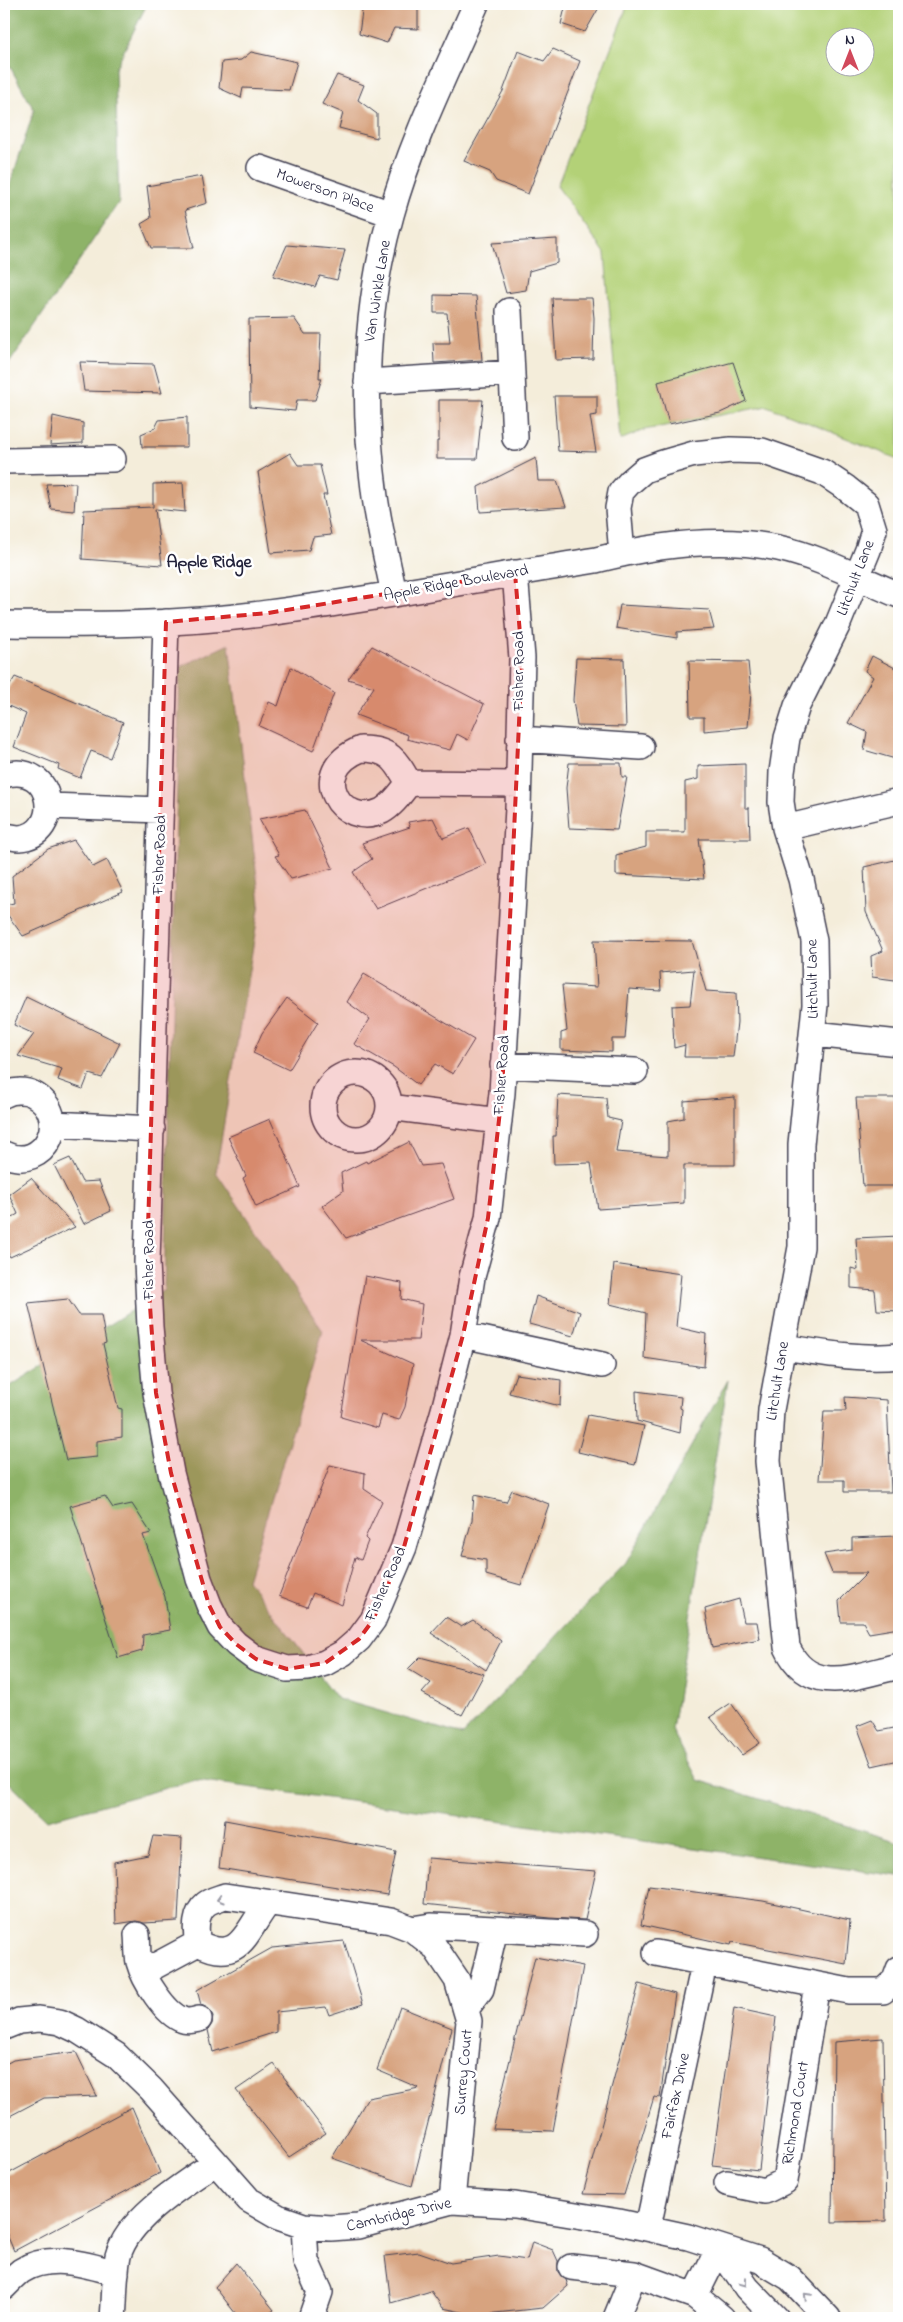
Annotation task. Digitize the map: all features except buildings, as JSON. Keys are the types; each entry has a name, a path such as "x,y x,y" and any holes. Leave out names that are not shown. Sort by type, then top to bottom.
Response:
{"street":[{"name":"Van Winkle Lane","path":"394,594 374,490 368,431 367,382 372,313 391,214 408,163 476,4"},
{"name":"Mowerson Place","path":"260,168 391,214"},
{"path":"509,311 515,438"},
{"path":"367,382 512,373"},
{"name":"Litchult Lane","path":"622,554 618,508 621,492 644,470 694,454 731,450 762,451 822,472 866,504 874,530 837,626 797,706 786,738 782,772 781,802 784,828 801,879 814,941 814,1034 806,1081 802,1144 801,1247 771,1410 768,1461 787,1647 793,1661 804,1672 817,1678 832,1680 899,1666"},
{"path":"4,461 112,459"},
{"name":"Apple Ridge Boulevard","path":"4,624 115,625 268,614 596,560 622,554 698,543 736,542 779,548 827,564 899,595"},
{"name":"Fisher Road","path":"166,622 147,1262 156,1393 171,1473 199,1579 220,1627 236,1644 256,1659 287,1669 308,1668 325,1663 343,1653 359,1639 373,1620 404,1547 444,1410 463,1335 472,1277 488,1218 503,1065 518,784 522,658 515,573"},
{"path":"519,739 641,747"},
{"path":"4,775 22,773 33,776 45,790 49,806 43,824 35,832 20,838 4,836"},
{"path":"409,783 518,784"},
{"path":"784,828 899,801"},
{"path":"49,806 161,810"},
{"path":"814,1034 899,1043"},
{"path":"503,1065 635,1071"},
{"path":"4,1095 23,1091 40,1098 50,1111 53,1124 51,1136 41,1151 24,1159 12,1158 4,1154"},
{"path":"389,1107 499,1121"},
{"path":"53,1124 152,1129"},
{"path":"463,1335 602,1365"},
{"path":"783,1347 842,1356 877,1358 899,1356"},
{"name":"Surrey Court","path":"198,1943 196,1932 198,1915 206,1903 226,1896 391,1921 412,1929 434,1946 457,1980 469,2021 452,2201"},
{"path":"144,1972 198,1943 212,1950 230,1950 243,1940 268,1903"},
{"path":"412,1929 431,1926 584,1934"},
{"path":"466,2010 481,1989 495,1929"},
{"path":"137,1934 139,1962 149,1984 163,2004 174,2015 185,2021 199,2019"},
{"path":"656,1953 704,1964 849,1991 883,1991 895,1980 899,1970"},
{"name":"Fairfax Drive","path":"648,2228 704,1964"},
{"name":"Richmond Court","path":"727,2183 765,2191 785,2181 817,1985"},
{"name":"Cambridge Drive","path":"4,2027 19,2021 39,2019 60,2022 77,2030 116,2055 151,2089 214,2163 249,2200 278,2217 304,2226 331,2228 358,2226 452,2201 515,2205 648,2228 760,2260 790,2278 828,2318"},
{"path":"113,2318 119,2254 145,2215 165,2197 214,2163"},
{"path":"304,2226 306,2261 320,2292 312,2318"},
{"path":"696,2296 719,2248 747,2288 776,2318"},
{"path":"4,2288 22,2271 49,2262 80,2263 116,2273"},
{"path":"571,2267 634,2274 696,2296 722,2318"},
{"path":"616,2318 634,2274"}],"highlighted area":[{"path":"515,573 522,658 502,1093 488,1218 463,1335 404,1547 373,1620 359,1639 325,1663 287,1669 256,1659 236,1644 220,1627 209,1605 171,1473 156,1393 147,1262 166,622 268,613"}],"green space":[{"path":"4,4 147,4 115,69 119,202 4,371 4,190 8,191 34,110 4,56"},
{"path":"628,4 899,4 899,480 898,459 767,406 644,430 620,440 605,253 557,186"},
{"path":"229,644 260,903 216,1172 323,1331 247,1580 338,1699 463,1735 626,1563 728,1380 672,1730 698,1780 899,1842 899,1876 196,1780 47,1820 4,1778 4,1390 164,1290 180,667"}],"district":[{"name":"Apple Ridge","path":"209,563"}]}
